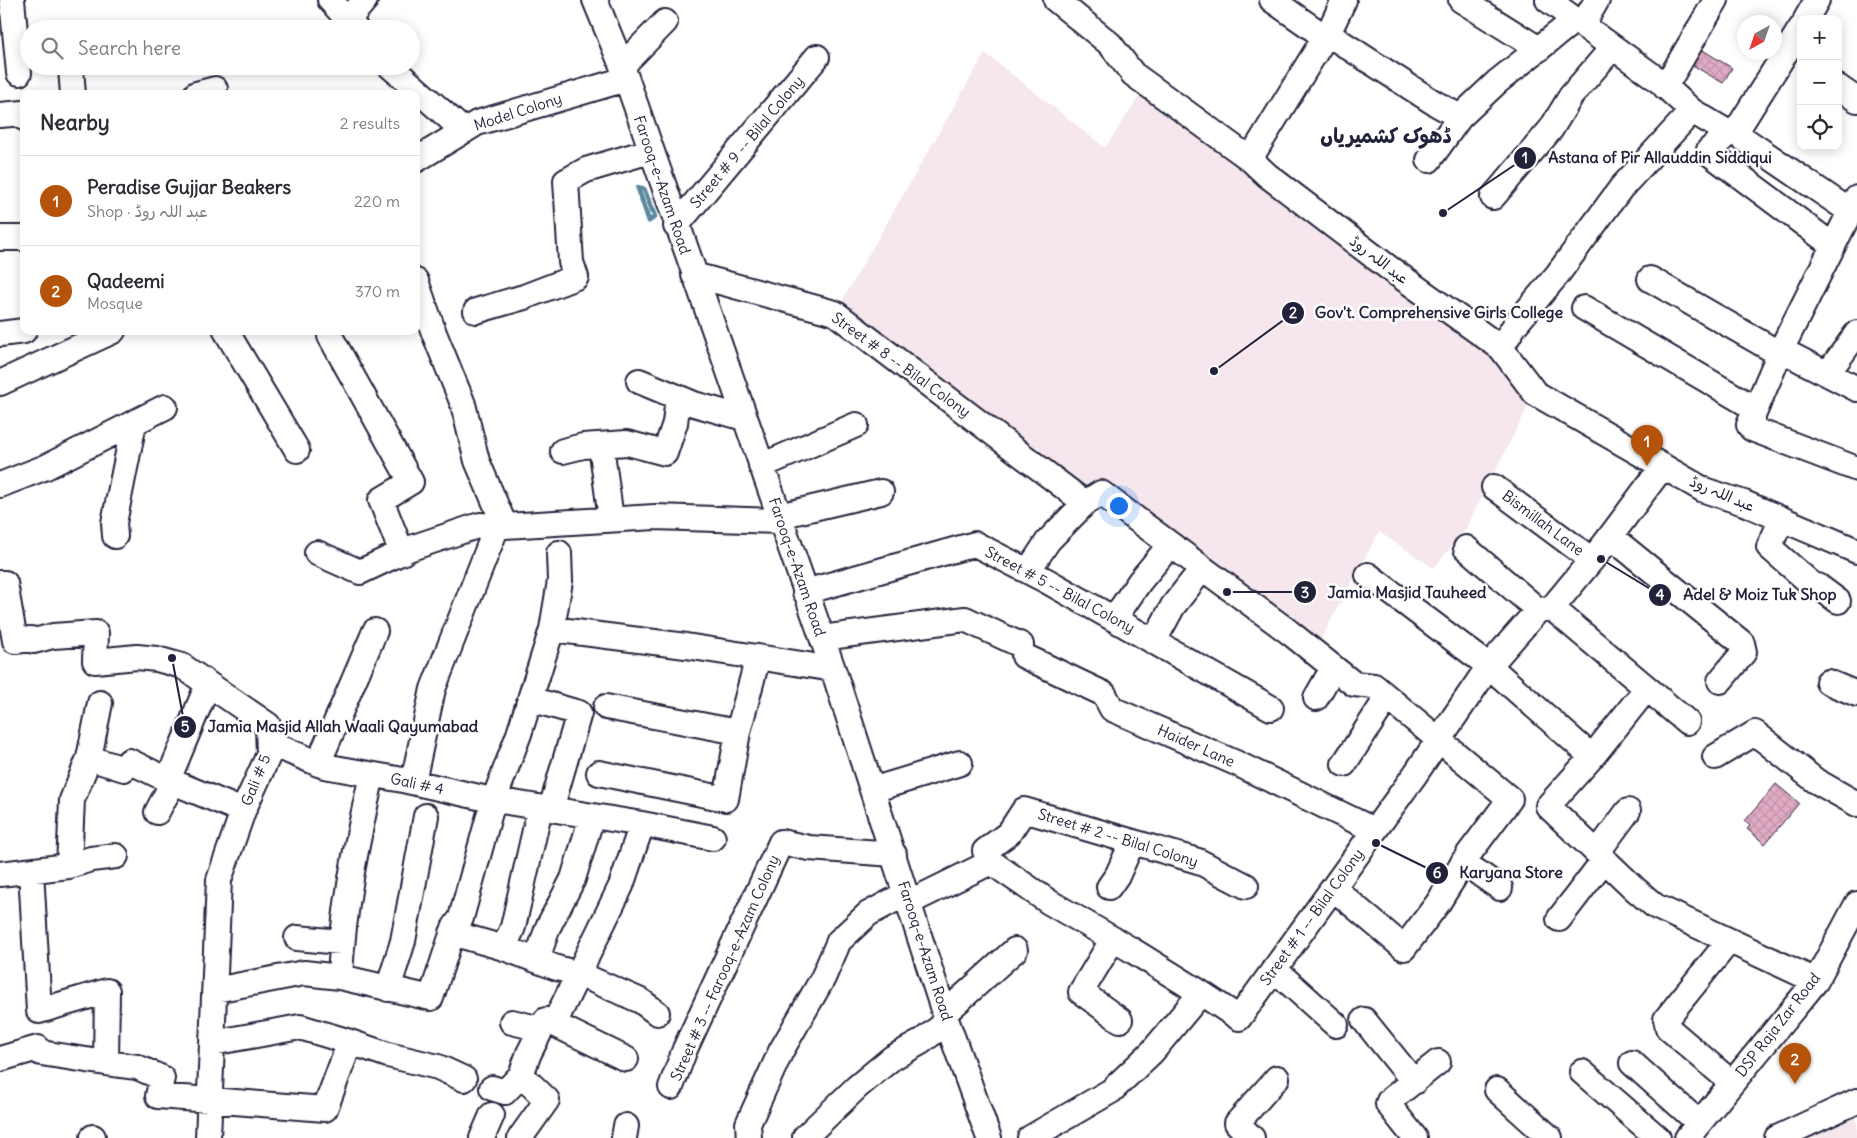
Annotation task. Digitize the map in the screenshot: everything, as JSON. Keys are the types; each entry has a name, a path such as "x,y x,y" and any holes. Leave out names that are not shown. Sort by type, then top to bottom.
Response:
{"street":[{"path":"12,0 19,73"},
{"path":"330,0 348,20"},
{"path":"354,20 365,0"},
{"name":"Farooq-e-Azam Road","path":"595,0 624,72 676,226 833,669 909,898 946,1017 989,1138"},
{"name":"عبد اللہ روڈ","path":"1056,0 1110,44 1133,74 1250,159 1267,175 1389,268 1501,348 1535,393 1704,490 1744,503 1857,551"},
{"path":"1272,0 1433,102 1460,117"},
{"path":"1250,159 1326,35 1344,0"},
{"path":"1462,0 1539,49"},
{"path":"1548,0 1613,47 1692,110 1854,205 1832,245 1780,352 1749,425 1752,429 1857,469"},
{"path":"1429,160 1460,117 1497,82 1539,49 1579,22 1597,0"},
{"path":"1665,87 1716,0"},
{"path":"1808,15 1817,0"},
{"path":"624,72 665,22"},
{"path":"1797,34 1732,133 1710,150 1709,154 1832,245"},
{"path":"1493,197 1551,129 1572,96 1613,47"},
{"name":"Street # 9 -- Bilal Colony","path":"676,226 817,57"},
{"name":"Model Colony","path":"420,158 477,123 624,72"},
{"path":"71,75 73,90"},
{"path":"400,75 417,90"},
{"path":"1842,90 1857,100"},
{"path":"420,92 464,131"},
{"path":"1501,348 1515,324 1557,275 1621,188 1692,110"},
{"path":"0,116 20,113"},
{"path":"476,311 524,297 576,276 571,262 566,181 586,170 650,151"},
{"path":"0,238 20,238"},
{"name":"Street # 8 -- Bilal Colony","path":"694,275 835,313 1085,504"},
{"path":"1650,278 1780,352 1828,373 1857,389"},
{"path":"413,782 433,689 501,526 477,461 463,404 434,334 420,293"},
{"path":"1584,308 1756,408"},
{"path":"0,334 20,332"},
{"path":"1828,373 1857,333"},
{"path":"0,383 104,335"},
{"path":"228,335 297,450"},
{"path":"330,336 411,482 381,500 402,553"},
{"path":"639,381 694,404 744,418"},
{"path":"563,451 583,446 627,444 665,453 675,424 678,398"},
{"path":"0,484 46,467 165,407"},
{"path":"115,536 114,523 134,423"},
{"path":"761,466 856,425"},
{"path":"601,445 611,519"},
{"name":"Street # 1 -- Bilal Colony","path":"1201,993 1238,1018 1414,776 1489,666 1592,560 1663,466"},
{"name":"Bismillah Lane","path":"1494,486 1592,560"},
{"path":"317,553 360,572 402,553 480,525 501,526 655,517 779,518 881,492"},
{"path":"1028,572 1048,540 1085,504 1101,494 1289,632 1354,684 1374,686 1510,799 1463,862 1438,903 1404,948 1333,888"},
{"path":"1782,519 1769,547 1815,587 1818,586 1838,601"},
{"path":"1611,536 1742,643 1744,652 1720,681"},
{"name":"Street # 5 -- Bilal Colony","path":"806,592 975,544 1154,641 1271,708"},
{"path":"1114,619 1140,582 1170,545"},
{"path":"1466,548 1647,688 1687,722"},
{"path":"215,990 304,973 340,977 431,998 452,933 461,918 492,805 519,734 552,629 560,581 559,553"},
{"path":"1154,641 1173,606 1202,569"},
{"path":"1368,575 1489,666 1592,758"},
{"path":"0,583 6,583 15,641 31,639 34,642 54,636 96,633 95,661 137,657 157,659 182,666 268,725"},
{"name":"Haider Lane","path":"822,638 965,619 1104,694 1112,709 1236,763 1374,830"},
{"path":"552,629 833,669"},
{"path":"318,764 375,631"},
{"path":"599,773 726,799 738,732 758,657"},
{"path":"1316,698 1333,668"},
{"path":"1828,682 1857,694"},
{"path":"157,812 171,781 208,684"},
{"path":"1647,688 1592,758 1548,806 1655,906 1816,980"},
{"path":"1344,764 1387,698"},
{"path":"504,948 514,927 546,809 579,713 530,699"},
{"path":"69,866 72,800 88,758 100,704"},
{"path":"606,707 738,732"},
{"name":"Gali # 4","path":"268,725 272,744 324,766 413,782 495,800 642,824 713,838"},
{"name":"Gali # 5","path":"208,1138 219,880 243,811 269,754 268,725"},
{"path":"1715,757 1755,733 1816,781 1857,804"},
{"path":"88,758 124,770 129,761 243,811"},
{"path":"872,790 960,763"},
{"path":"340,977 342,942 354,860 372,774"},
{"name":"Street # 2 -- Bilal Colony","path":"992,862 985,851 1009,834 1024,810 1198,861 1246,886"},
{"path":"1559,919 1628,811"},
{"path":"537,959 548,927 572,879 588,815"},
{"path":"388,989 403,941 426,816"},
{"path":"492,1088 505,1092 521,1075 529,1053 579,974 621,886 642,824"},
{"name":"Street # 3 -- Farooq-e-Azam Colony","path":"671,1087 685,1049 781,842 809,848 894,854"},
{"path":"1109,887 1118,874 1132,843"},
{"path":"0,874 69,866 91,859 116,856"},
{"path":"748,1131 781,1051 823,978 840,942 868,914 992,862 1049,902 1201,993 1152,1052 1111,1091 1030,1138"},
{"path":"1463,862 1500,888"},
{"path":"31,871 39,1011 107,991 106,1063"},
{"name":"DSP Raja Zar Road","path":"1693,1131 1816,980 1857,904"},
{"path":"452,933 504,948 537,959 556,968 579,974 641,1001 656,1013"},
{"path":"296,938 342,942"},
{"path":"1113,939 1081,992 1120,1020"},
{"path":"1729,941 1666,1019 1666,1023 1668,1028 1732,1083"},
{"path":"806,1138 857,1087 892,1058 921,1042 1015,950"},
{"path":"1274,969 1336,1025"},
{"path":"1364,1020 1414,1082"},
{"path":"512,1022 547,1026 626,1059"},
{"path":"212,1043 300,1028 388,1055 438,1067 464,1079"},
{"path":"0,1059 38,1048 40,1053 137,1067 162,1078 158,1096 325,1109 350,1042"},
{"path":"1415,1138 1388,1104 1389,1101 1438,1062"},
{"path":"1632,1063 1693,1131"},
{"path":"1582,1072 1658,1138"},
{"path":"520,1138 547,1100 521,1075"},
{"path":"1252,1138 1237,1123 1278,1078"},
{"path":"1498,1090 1550,1138"},
{"path":"1777,1138 1857,1101"},
{"path":"482,1138 492,1115"}],"shaded area":[{"path":"985,53 1105,148 1147,85 1501,348 1535,393 1466,528 1434,568 1379,532 1316,648 1101,494 1085,503 835,313"},
{"path":"1857,1115 1857,1138 1800,1138"}],"building":[{"path":"1696,46 1732,68 1723,83 1687,62"},
{"path":"1776,784 1799,803 1765,844 1747,829 1750,826 1745,821"}],"waterway":[{"path":"638,188 644,189 655,217 649,221 638,188"}],"place":[{"name":"Astana of Pir Allauddin Siddiqui","path":"1443,213"},
{"name":"Gov't. Comprehensive Girls College","path":"1214,371"},
{"name":"Peradise Gujjar Beakers","path":"1647,466"},
{"name":"Adel & Moiz Tuk Shop","path":"1601,559"},
{"name":"Jamia Masjid Tauheed","path":"1227,592"},
{"name":"Jamia Masjid Allah Waali Qayumabad","path":"172,658"},
{"name":"Karyana Store","path":"1376,843"},
{"name":"Qadeemi","path":"1795,1084"}],"district":[{"name":"ڈھوک کشمیریاں","path":"1386,136"}]}
